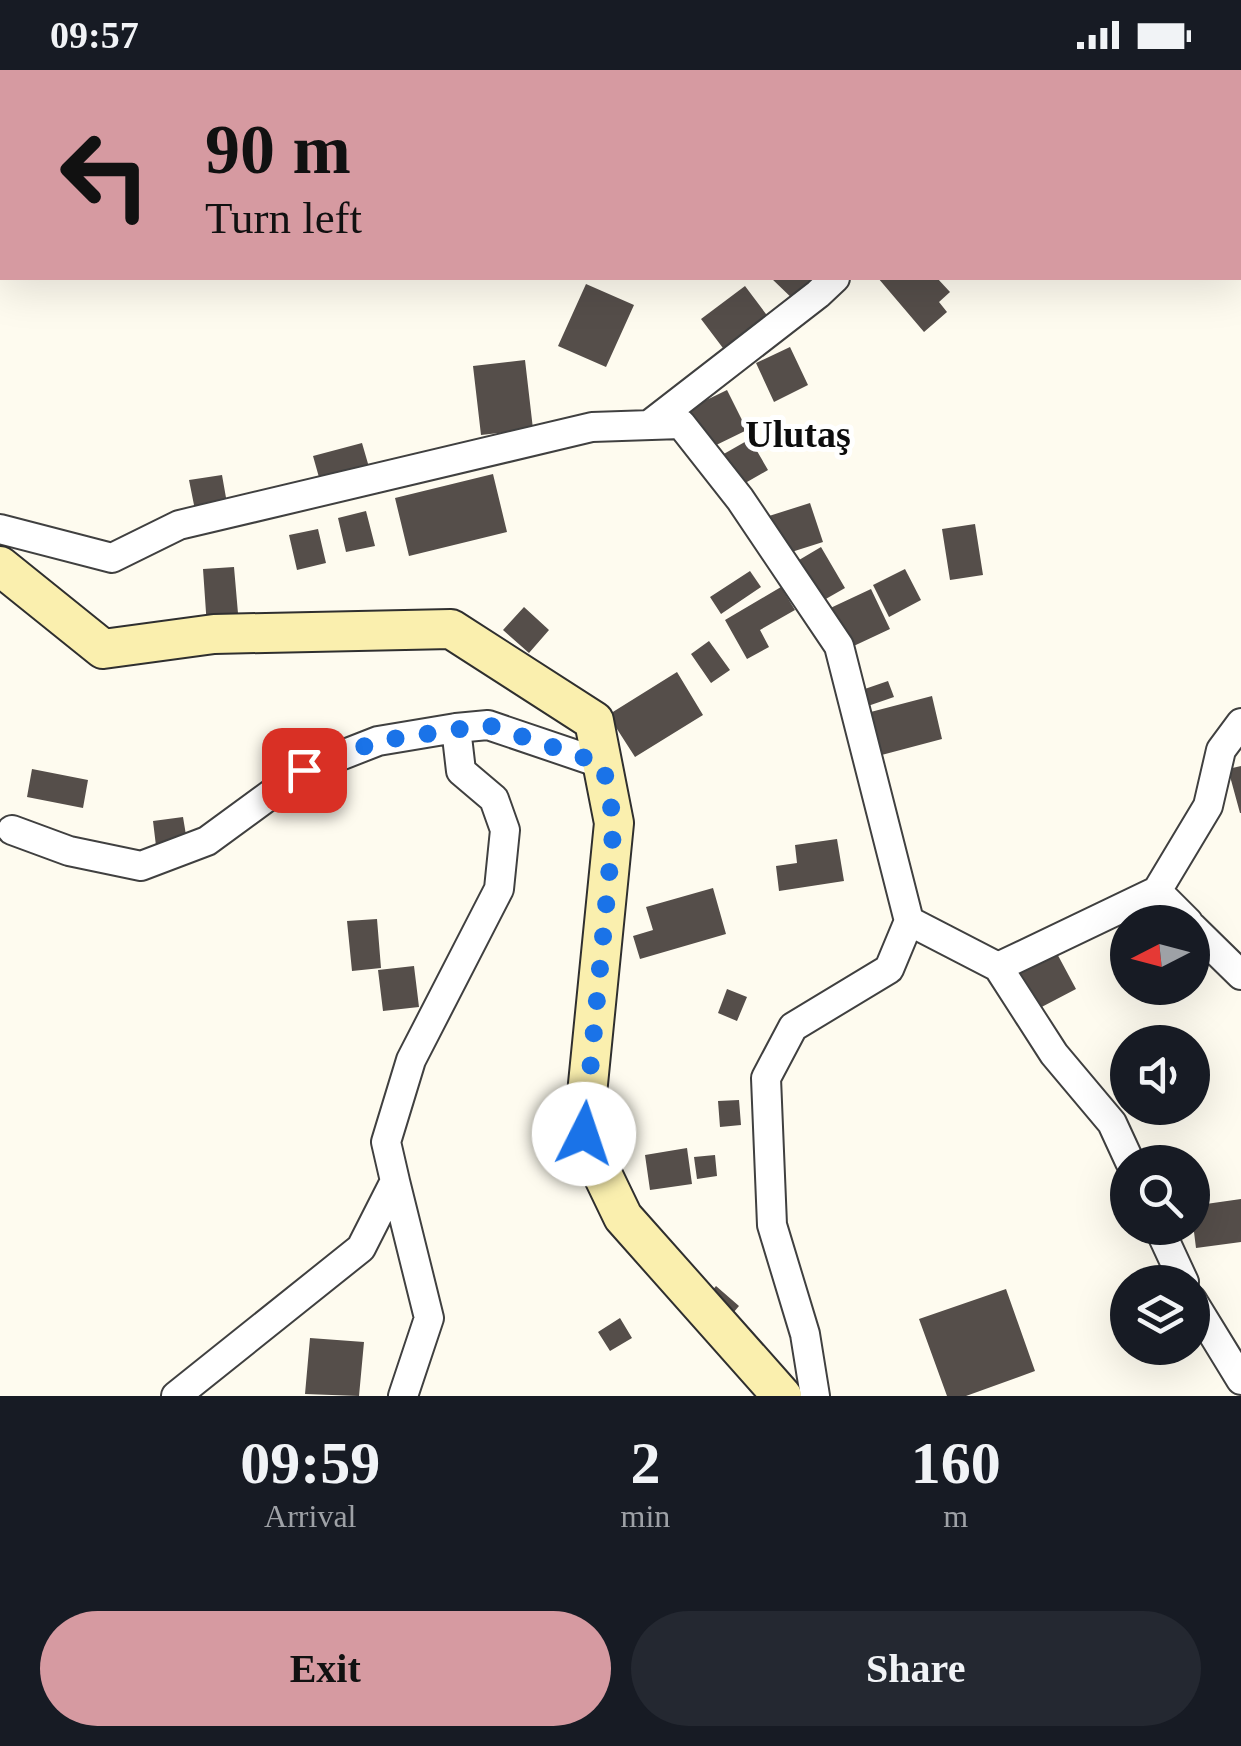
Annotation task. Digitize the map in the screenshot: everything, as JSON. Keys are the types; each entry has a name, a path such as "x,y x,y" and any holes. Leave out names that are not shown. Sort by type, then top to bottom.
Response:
{"street":[{"path":"648,425 833,280"},
{"path":"0,529 112,558 179,525 592,427 681,424 740,498 839,646 910,921 889,968 792,1027 766,1078 772,1225 806,1334 816,1396"},
{"path":"0,566 103,648 214,634 451,629 594,721 614,823 584,1134 623,1217 782,1396"},
{"path":"998,967 1157,891 1208,806 1222,750 1241,723"},
{"path":"12,830 69,851 141,866 207,842 304,770 378,741 456,728 488,725 603,764"},
{"path":"403,1396 429,1318 386,1142 411,1060 499,889 504,830 494,799 461,770 456,728"},
{"path":"1157,891 1171,905"},
{"path":"910,921 998,967 1054,1054 1112,1123 1122,1145"},
{"path":"1210,945 1241,975"},
{"path":"176,1396 361,1248 395,1182"},
{"path":"1210,1329 1241,1380"}],"building":[{"path":"773,280 819,280 797,303"},
{"path":"880,280 939,280 950,292 939,302 947,312 924,332"},
{"path":"586,284 634,305 606,367 558,346"},
{"path":"745,286 775,326 732,360 701,319"},
{"path":"790,347 808,385 774,402 756,363"},
{"path":"525,360 533,429 481,435 473,366"},
{"path":"727,390 747,430 706,450 686,410"},
{"path":"750,439 768,470 740,486 722,455"},
{"path":"362,443 371,474 322,488 313,456"},
{"path":"493,474 507,532 409,556 395,498"},
{"path":"222,475 228,509 196,515 189,480"},
{"path":"810,503 823,542 782,555 769,516"},
{"path":"366,511 375,546 346,552 338,518"},
{"path":"975,524 983,575 950,580 942,529"},
{"path":"318,529 326,563 297,570 289,535"},
{"path":"821,547 845,588 817,604 794,563"},
{"path":"234,567 239,625 207,627 203,569"},
{"path":"905,569 921,600 889,617 873,585"},
{"path":"750,571 761,587 721,614 710,597"},
{"path":"781,587 795,610 760,630 769,647 747,659 725,620"},
{"path":"871,589 890,629 843,651 824,611"},
{"path":"524,607 549,630 529,653 503,630"},
{"path":"709,641 730,670 711,683 691,654"},
{"path":"677,672 703,715 635,757 608,715"},
{"path":"888,681 894,697 862,708 856,692"},
{"path":"932,696 942,739 874,757 863,714"},
{"path":"1241,766 1241,813 1240,813 1228,769"},
{"path":"32,769 88,780 83,808 27,797"},
{"path":"183,817 187,841 156,846 153,821"},
{"path":"837,839 844,881 779,891 776,866 797,863 795,845"},
{"path":"713,888 726,934 640,959 633,936 653,930 646,907"},
{"path":"377,919 381,968 352,971 347,921"},
{"path":"1054,948 1076,989 1034,1011 1013,970"},
{"path":"414,966 419,1007 383,1011 378,970"},
{"path":"727,989 747,997 737,1021 718,1013"},
{"path":"739,1100 741,1125 720,1127 718,1101"},
{"path":"687,1148 692,1184 650,1190 645,1155"},
{"path":"715,1155 717,1176 697,1179 694,1157"},
{"path":"1241,1199 1241,1242 1196,1248 1196,1245 1210,1245 1210,1203"},
{"path":"716,1286 739,1306 728,1319 705,1299"},
{"path":"1006,1289 1035,1371 966,1396 947,1396 919,1319"},
{"path":"620,1318 632,1338 610,1351 598,1332"},
{"path":"310,1338 364,1342 359,1396 305,1394"}],"district":[{"name":"Ulutaş","path":"798,434"}],"route":[{"path":"304,770 378,741 488,725 603,764 614,823 584,1134"}]}
